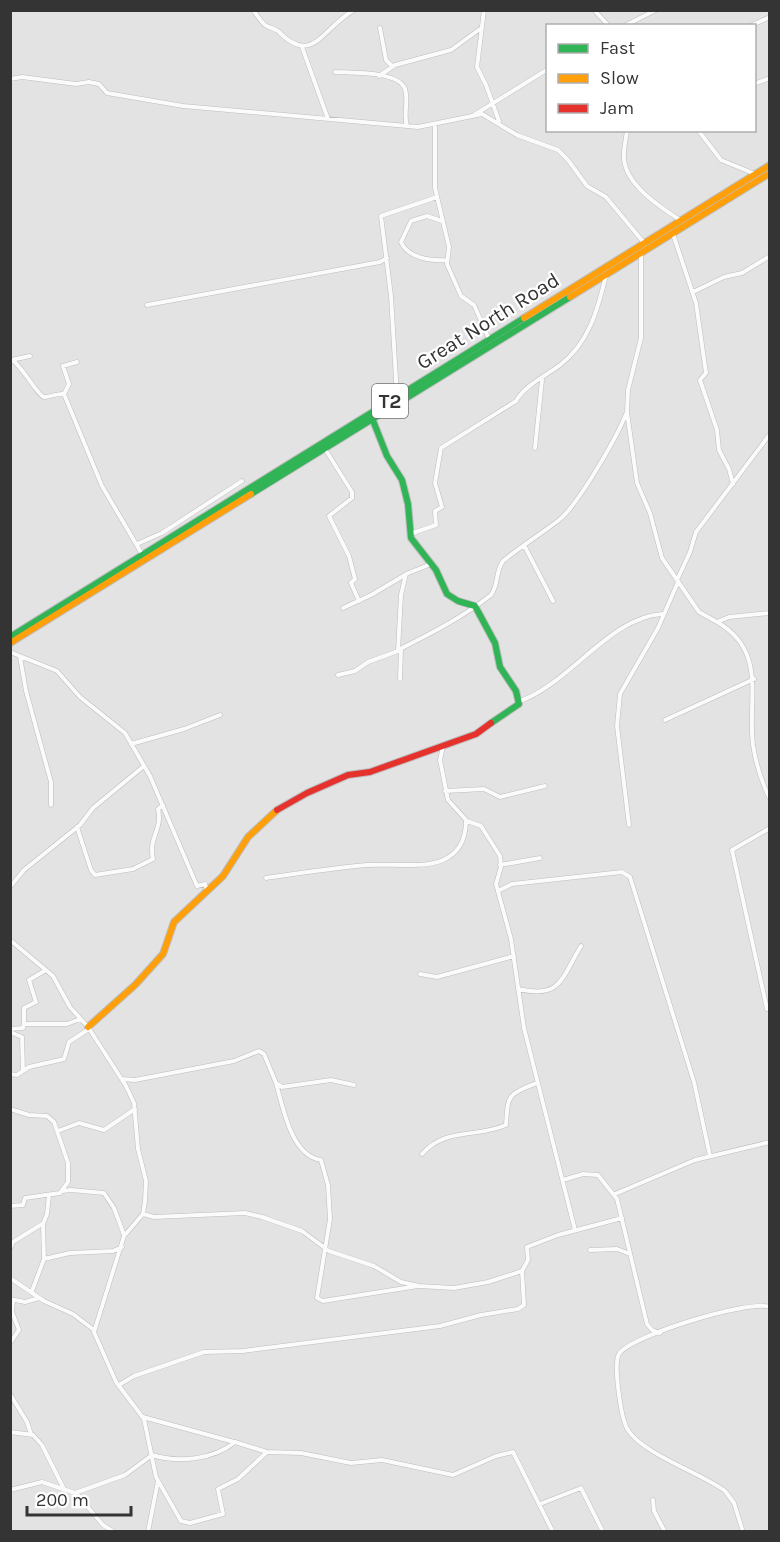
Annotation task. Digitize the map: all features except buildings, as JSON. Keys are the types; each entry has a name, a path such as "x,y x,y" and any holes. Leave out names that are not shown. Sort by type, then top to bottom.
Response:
{"main road":[{"name":"Great North Road","path":"10,637 325,449 397,397 646,246 680,221 770,165"},
{"name":"Great North Road","path":"10,643 371,416 641,254 646,246 673,234 770,173"},
{"path":"89,1028 135,985 163,954 174,922 226,873 250,835 273,813 307,793 348,776 370,771 481,731 518,707 520,701 500,667 491,632 475,606 447,594 432,563 409,535 408,504 402,480 387,456 371,416"}],"street":[{"path":"253,10 267,27 275,28 291,44 302,47 313,44 343,16 354,10"},
{"path":"484,10 477,67 499,123"},
{"path":"594,10 607,24"},
{"path":"628,24 656,10"},
{"path":"754,24 770,17"},
{"path":"380,28 386,60 393,66"},
{"path":"379,76 393,66 451,50 480,29"},
{"path":"302,47 328,119"},
{"path":"474,115 546,70"},
{"path":"335,72 393,77 404,86 407,126"},
{"path":"10,79 22,77 76,84 89,82 99,84 107,93 183,106 407,126 435,126 474,115 487,115 517,135 563,154 583,182 606,197 646,246"},
{"path":"435,126 436,197 449,247 447,260 461,296 474,305 489,340"},
{"path":"627,132 624,158 628,172 663,209 680,221"},
{"path":"699,132 720,160 755,174"},
{"path":"397,397 387,258 381,216 436,197"},
{"path":"442,220 427,216 411,221 401,242 410,253 431,260 447,260"},
{"path":"673,234 693,292 702,331 706,371 700,380 717,430 719,450 729,469 733,484"},
{"path":"641,254 641,338 628,390 627,412 637,483 650,513 657,547 678,580 699,612 717,622 741,646 754,679 753,744 759,776 770,799"},
{"path":"693,292 724,277 742,273 770,256"},
{"path":"147,305 380,262 387,258"},
{"path":"409,535 436,525 435,511 442,507 435,483 441,448 516,400 571,356 583,340 597,309 606,275"},
{"path":"11,360 30,356"},
{"path":"11,360 24,370 39,394 44,397 64,394"},
{"path":"77,362 63,366 69,384 64,394 102,486 144,557"},
{"path":"535,448 543,378"},
{"path":"338,675 355,671 418,638 433,634 494,592 503,561 559,520 574,504 618,434 627,412"},
{"path":"629,825 616,715 622,688 658,628 696,532 770,434"},
{"path":"325,449 352,492 352,498 329,516 349,556 355,579 351,583 359,601"},
{"path":"137,544 162,533 242,481"},
{"path":"524,545 553,601"},
{"path":"343,608 406,574 432,563"},
{"path":"400,679 401,595 406,574"},
{"path":"717,622 729,617 770,613"},
{"path":"520,701 567,673 614,634 642,619 662,614"},
{"path":"10,652 60,673 80,697 119,726 144,766 163,805 196,886 205,884 207,890"},
{"path":"20,657 26,691 51,782 51,805"},
{"path":"665,720 754,679"},
{"path":"131,744 184,729 220,715"},
{"path":"443,746 440,760 448,800 466,820 481,826 498,852 500,865 496,884 513,956 537,1083 575,1230"},
{"path":"10,887 24,870 77,827 93,808 144,766"},
{"path":"445,791 484,789 500,797 545,786"},
{"path":"77,827 91,870 95,875 133,869 153,859 151,845 160,825 158,809 163,805"},
{"path":"266,878 375,864 402,867 433,862 450,855 461,846 466,834 466,820"},
{"path":"767,1010 732,850 770,828"},
{"path":"500,865 540,858"},
{"path":"498,891 512,884 563,878 622,872 630,877 688,1061 710,1156"},
{"path":"10,940 46,970 80,1019 89,1028 130,1093 135,1109 138,1149 147,1193 142,1214 124,1236 94,1336 119,1385 142,1416 158,1481 181,1521 193,1522 223,1514 218,1489 238,1479 267,1452"},
{"path":"518,989 541,994 552,990 581,946"},
{"path":"420,974 437,977 513,956"},
{"path":"10,1031 23,1028 24,1008 36,1002 29,980 46,970"},
{"path":"24,1024 59,1024 80,1019"},
{"path":"10,1074 17,1075 23,1071 64,1059 69,1042 89,1028"},
{"path":"10,1031 22,1037 23,1071"},
{"path":"122,1079 135,1080 231,1062 259,1051 264,1054 276,1083 291,1137 310,1155 321,1160 326,1172 330,1219 316,1294 320,1300 419,1286"},
{"path":"276,1083 286,1087 331,1080 354,1085"},
{"path":"422,1154 435,1141 446,1136 506,1125 505,1108 512,1096 537,1083"},
{"path":"10,1109 52,1119 68,1162 68,1182 62,1191"},
{"path":"58,1131 79,1122 104,1130 135,1109"},
{"path":"615,1194 680,1166 710,1156 770,1142"},
{"path":"563,1180 583,1174 598,1175 615,1194 647,1324 652,1330 660,1333"},
{"path":"10,1206 22,1205 25,1198 62,1191 104,1193 114,1208 124,1236"},
{"path":"32,1291 44,1259 43,1224 47,1214 49,1195"},
{"path":"142,1214 154,1217 245,1213 286,1224 326,1246 329,1251 374,1266 401,1282 419,1286 454,1288 488,1282 522,1271"},
{"path":"119,1385 134,1376 204,1352 243,1351 440,1326 481,1315 518,1309 523,1307 524,1302 522,1271 528,1260 527,1247 575,1230 622,1218"},
{"path":"10,1249 13,1242 43,1224"},
{"path":"44,1259 70,1253 112,1251 122,1247"},
{"path":"590,1250 618,1249 631,1254"},
{"path":"10,1278 40,1298 69,1311 94,1330"},
{"path":"10,1343 19,1330 12,1311 12,1299 26,1302 40,1298"},
{"path":"743,1532 734,1503 725,1491 630,1434 625,1424 617,1359 630,1345 720,1311 758,1305 770,1307"},
{"path":"10,1394 27,1422 31,1434 42,1445 64,1490"},
{"path":"142,1416 267,1452 301,1453 351,1463 382,1460 453,1475 496,1456 513,1452 553,1532"},
{"path":"10,1432 31,1434"},
{"path":"152,1455 166,1460 195,1459 222,1451 235,1442"},
{"path":"10,1490 42,1482 76,1493 128,1473 152,1455"},
{"path":"147,1532 158,1481"},
{"path":"540,1504 581,1488 603,1532"},
{"path":"76,1493 103,1526 114,1532"},
{"path":"653,1500 654,1511 665,1532"}],"traffic: fast":[{"path":"251,494 570,297"},
{"path":"10,637 524,318"},
{"path":"372,418 387,456 402,480 408,504 411,538 436,570 447,594 458,601 475,606 495,643 500,667 516,691 519,704 491,723"}],"traffic: slow":[{"path":"524,318 770,165"},
{"path":"570,297 770,173"},
{"path":"10,643 251,494"},
{"path":"88,1027 135,985 163,954 174,922 223,876 248,837 277,810"}],"traffic: jam":[{"path":"277,810 307,793 348,775 370,772 476,734 491,723"}]}
